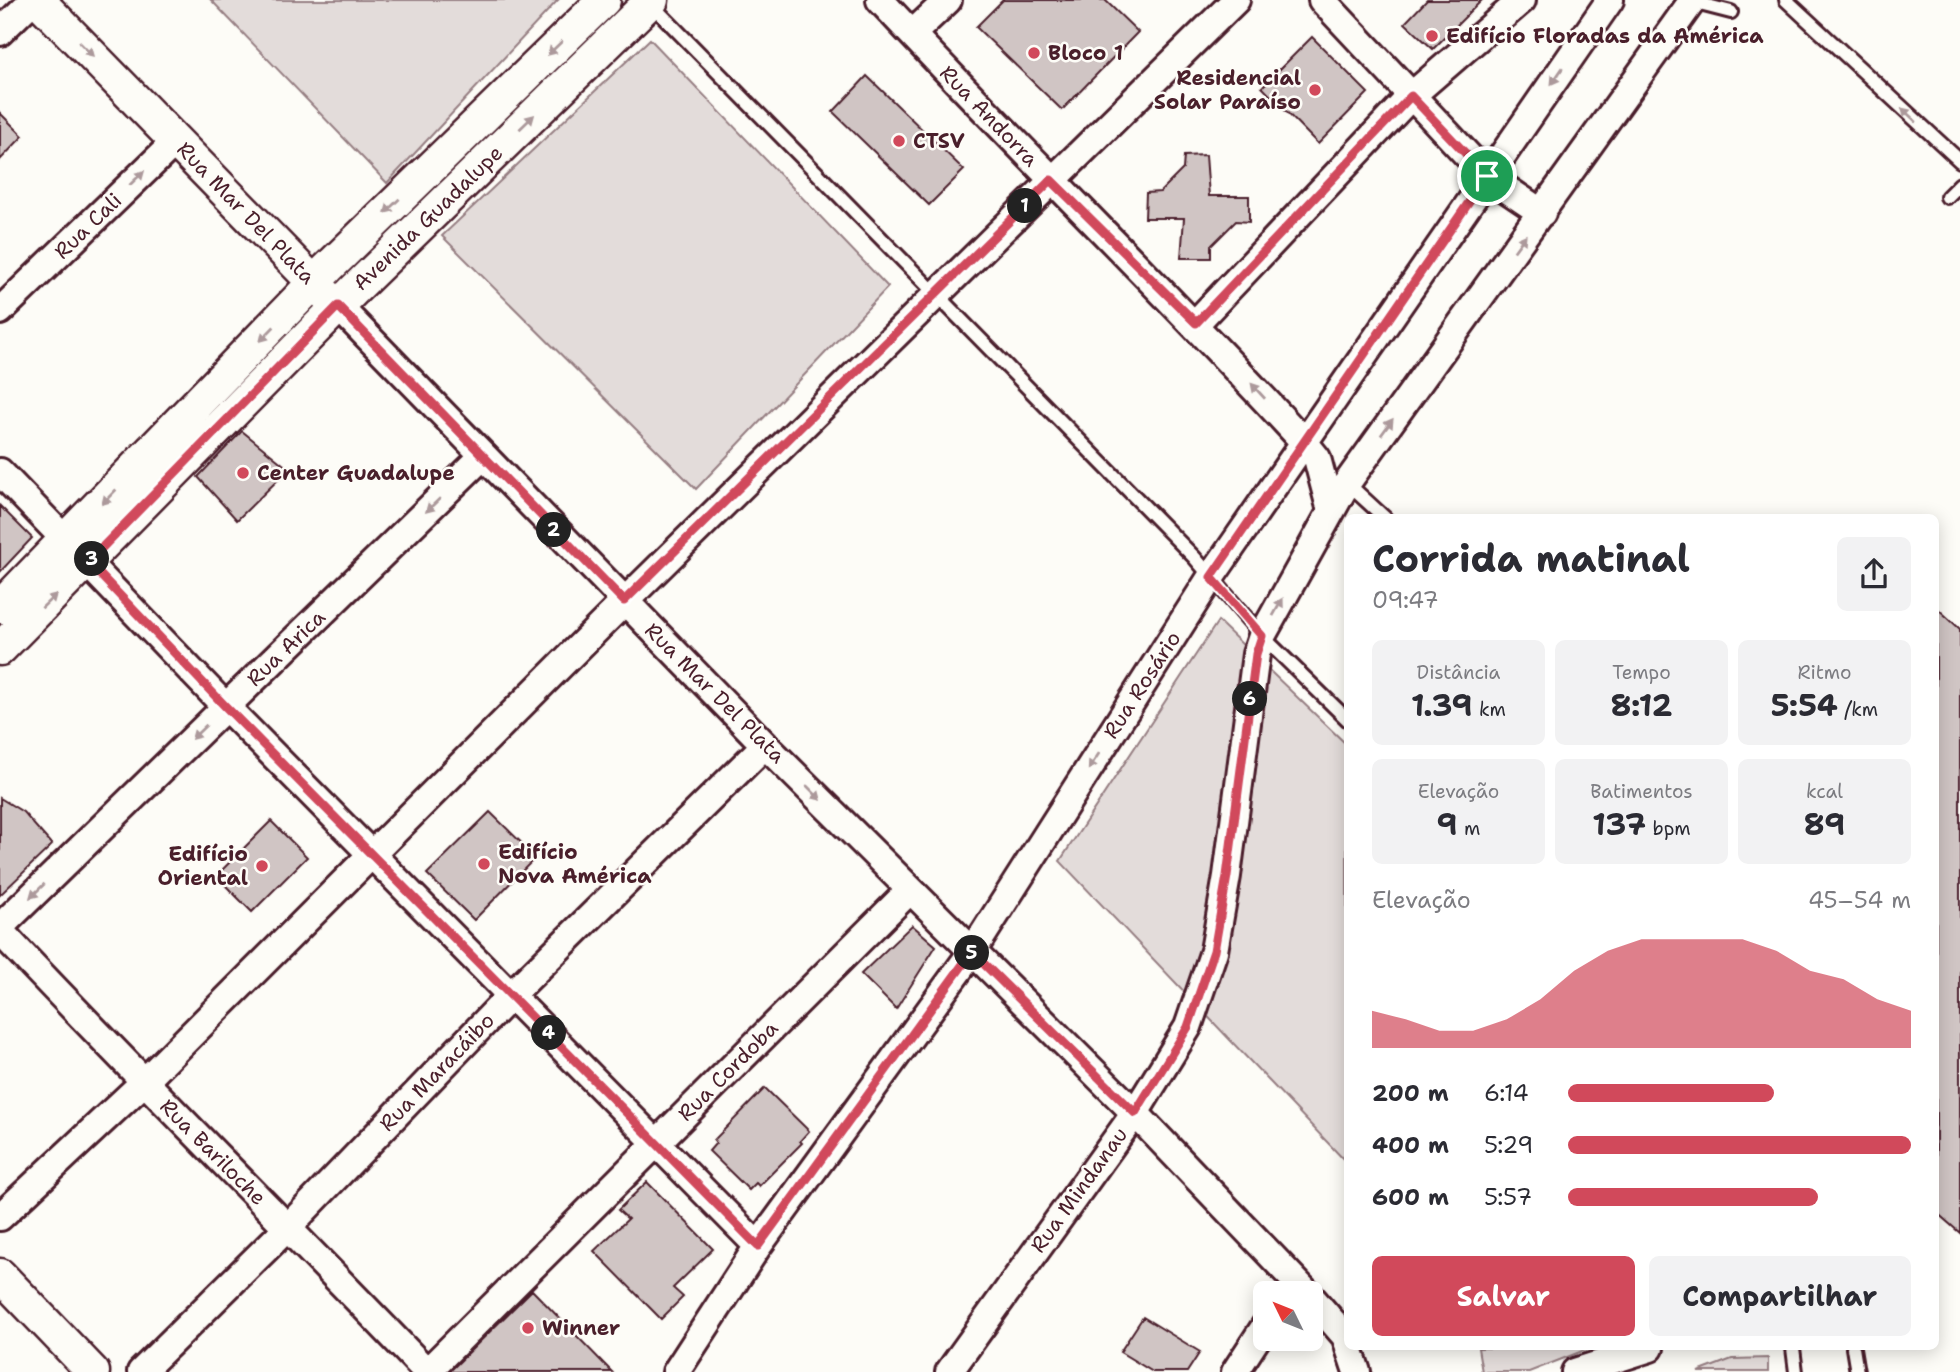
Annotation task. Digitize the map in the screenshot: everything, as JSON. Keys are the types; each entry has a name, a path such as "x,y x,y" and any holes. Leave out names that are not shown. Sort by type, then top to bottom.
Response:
{"street":[{"path":"0,32 33,0"},
{"name":"Rua Mar Del Plata","path":"38,0 765,745 1135,1113 1291,1281"},
{"name":"Avenida Guadalupe","path":"0,649 78,551 314,285 604,0"},
{"name":"Rua Andorra","path":"880,0 1051,180 1196,323 1304,442 1317,458 1331,511"},
{"path":"912,34 948,0"},
{"path":"0,1217 142,1083 624,601 1236,0"},
{"path":"1322,0 1487,176 1542,213"},
{"path":"1196,323 1411,96 1522,0"},
{"name":"Rua Rosário","path":"678,1372 758,1246 972,952 1211,577 1609,0"},
{"name":"Avenida Guadalupe","path":"0,607 78,551 338,306 650,1"},
{"name":"Rua Mindanau","path":"948,1372 1135,1113 1188,1027 1214,951 1227,876 1256,654 1262,636 1347,483 1693,1"},
{"name":"Rua Cali","path":"0,311 177,140"},
{"name":"Rua Arica","path":"0,929 482,457"},
{"path":"0,472 225,706 758,1246"},
{"name":"Rua Maracáibo","path":"141,1372 288,1227 512,994 765,745"},
{"name":"Rua Cordoba","path":"427,1372 911,890"},
{"name":"Rua Bariloche","path":"0,929 142,1083 288,1227 427,1372"},
{"path":"0,1275 93,1372"},
{"name":"Rua Mar Del Plata","path":"1323,1314 1344,1335"},
{"path":"1235,1372 1253,1344"},
{"name":"Rua Mar Del Plata","path":"1349,1350 1357,1372"},
{"path":"1575,1372 1644,1350"}],"lane":[{"path":"1786,0 1960,161"},
{"path":"650,1 1211,577 1262,636 1344,716"},
{"path":"1693,1 1731,12"},
{"path":"1947,197 1960,184"},
{"path":"1347,483 1381,514"},
{"path":"1793,1350 1796,1372"},
{"path":"1853,1350 1857,1372"}],"shaded area":[{"path":"211,0 558,0 387,183"},
{"path":"650,39 888,287 696,489 442,236"},
{"path":"1218,621 1344,742 1344,1160 1060,861"},
{"path":"1478,1350 1585,1350 1529,1372 1482,1372"},
{"path":"1768,1358 1768,1372 1698,1372 1732,1359"}],"building":[{"path":"1003,0 1105,0 1138,32 1062,110 976,27"},
{"name":"Edifício Floradas da América","path":"1427,0 1482,0 1433,49 1405,23"},
{"name":"Residencial Solar Paraíso","path":"1312,37 1368,93 1318,144 1262,87"},
{"name":"CTSV","path":"867,76 964,170 929,205 833,112"},
{"path":"0,113 23,136 0,160"},
{"path":"1206,155 1209,196 1249,196 1249,222 1236,221 1211,246 1211,258 1181,258 1184,218 1145,218 1146,193 1160,192 1183,169 1184,156"},
{"name":"Center Guadalupe","path":"242,431 289,469 237,520 198,477"},
{"path":"0,506 32,538 0,572"},
{"path":"1939,610 1960,629 1960,1233 1939,1215"},
{"path":"0,798 23,812 52,845 0,895"},
{"name":"Edifício Nova América","path":"490,812 536,857 474,920 427,874"},
{"name":"Edifício Oriental","path":"271,821 307,857 252,912 216,876"},
{"path":"912,925 936,946 896,1009 861,974"},
{"path":"765,1088 809,1131 800,1141 802,1143 759,1186 756,1183 749,1190 709,1151 716,1143 714,1140"},
{"path":"647,1182 713,1249 673,1288 683,1297 661,1319 594,1251 628,1219 618,1210"},
{"name":"Winner","path":"532,1290 612,1372 449,1372"},
{"path":"1143,1317 1200,1352 1187,1372 1153,1372 1120,1352"}],"place":[{"name":"Edifício Floradas da América","path":"1432,36"},
{"name":"Bloco 1","path":"1034,53"},
{"name":"Residencial Solar Paraíso","path":"1315,90"},
{"name":"CTSV","path":"899,141"},
{"name":"Center Guadalupe","path":"243,473"},
{"name":"Edifício Nova América","path":"484,864"},
{"name":"Edifício Oriental","path":"262,866"},
{"name":"Winner","path":"528,1328"}],"route":[{"path":"1411,96 1487,176 1211,577 1262,636 1256,654 1227,876 1214,951 1188,1027 1135,1113 972,952 758,1246 225,706 88,562 338,306 624,601 1051,180 1196,323 1411,96"}]}
